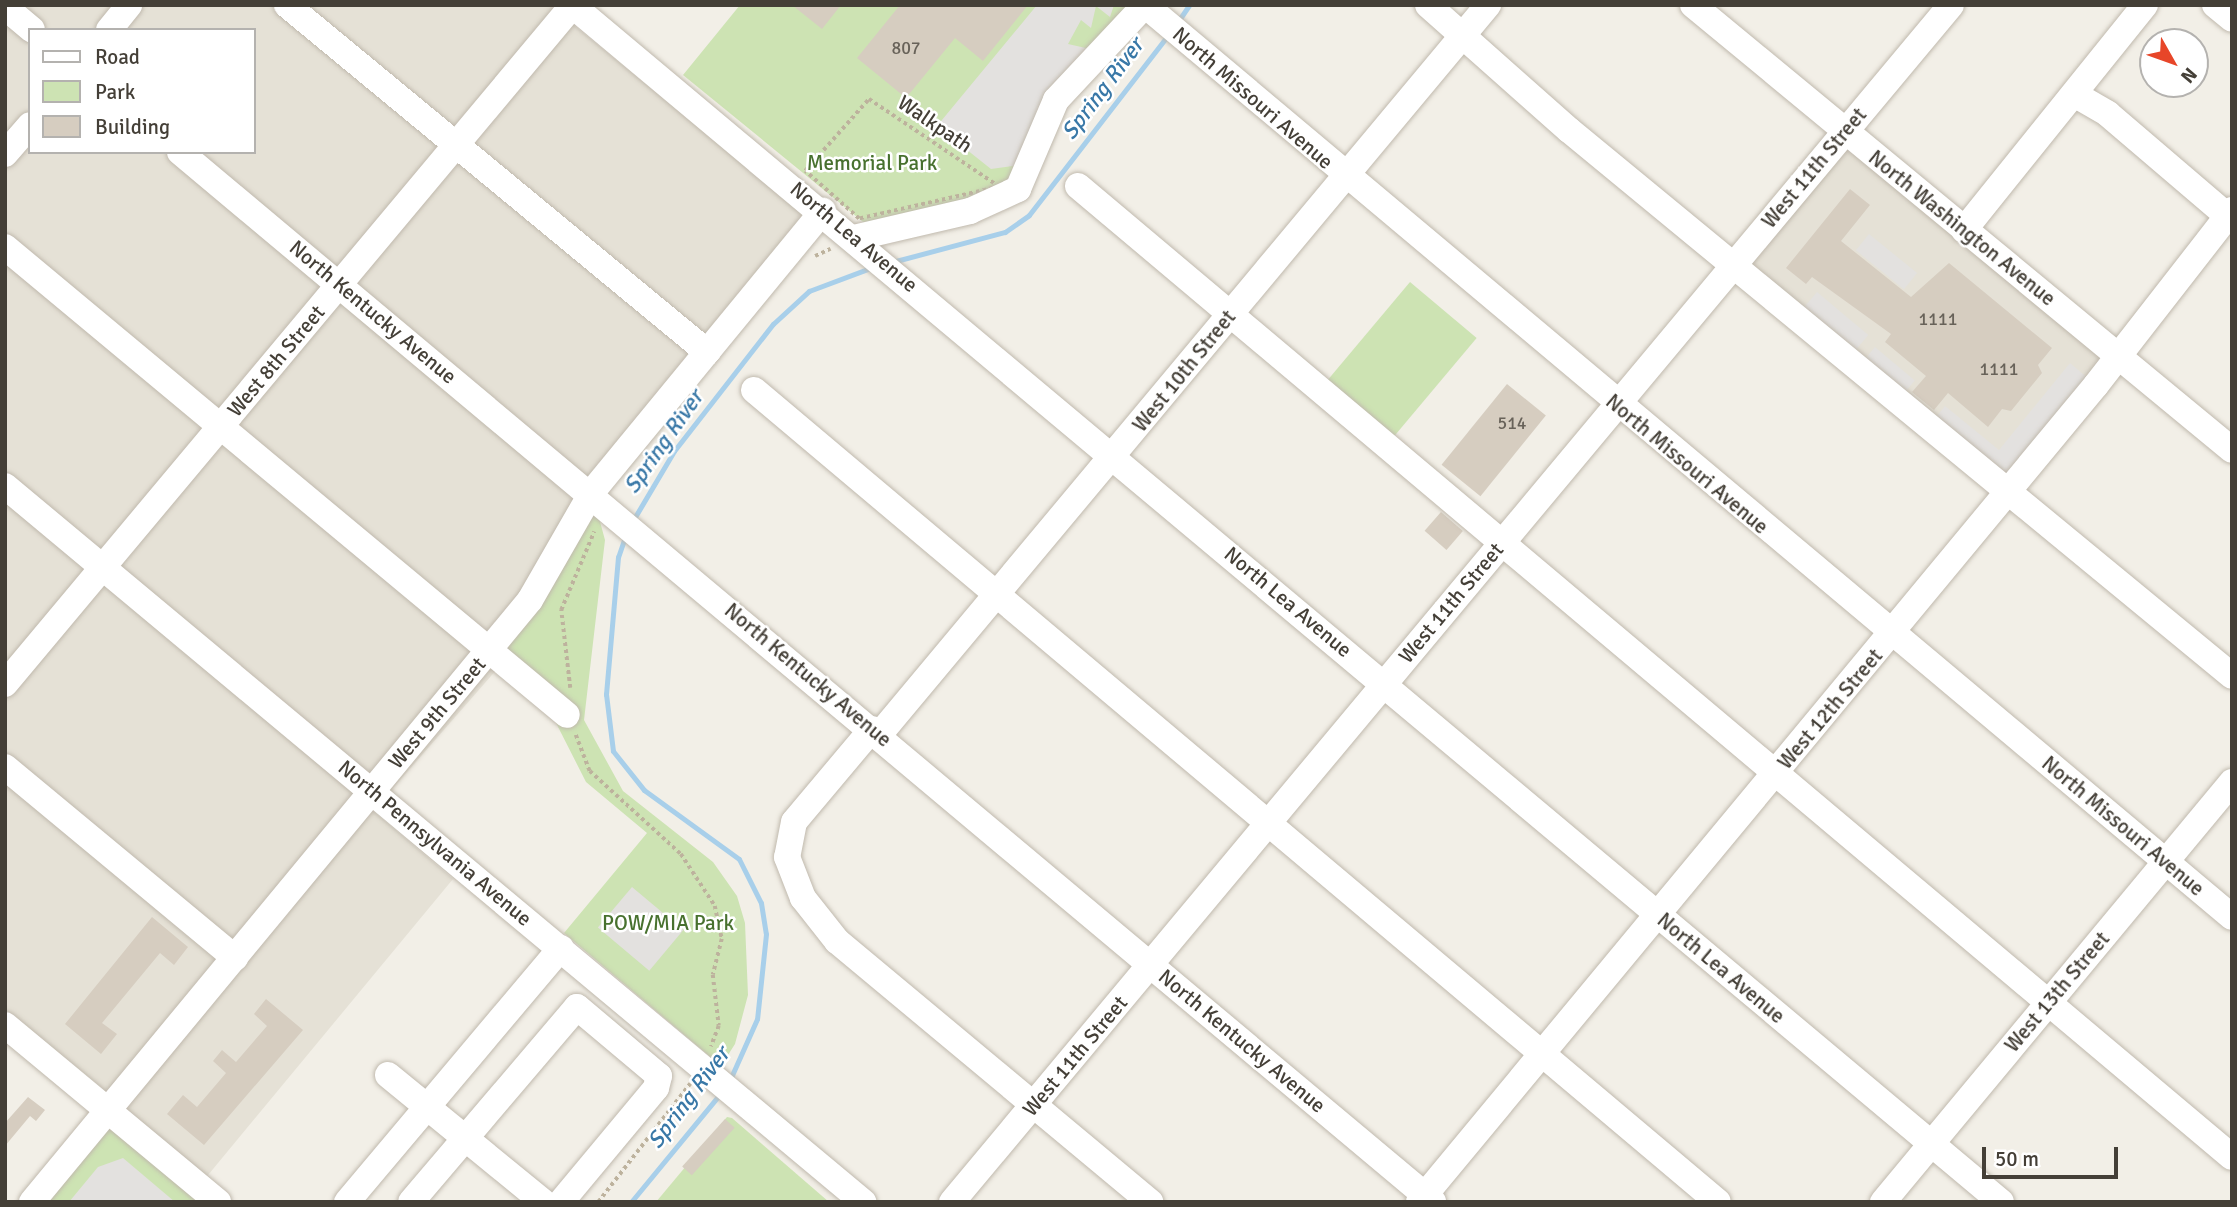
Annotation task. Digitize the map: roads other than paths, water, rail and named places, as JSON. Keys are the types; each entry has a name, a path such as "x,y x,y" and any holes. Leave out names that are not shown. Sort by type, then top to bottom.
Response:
{"street":[{"path":"111,28 129,5"},
{"path":"287,5 707,352"},
{"name":"West 8th Street","path":"5,684 573,5"},
{"name":"North Lea Avenue","path":"573,5 908,282 2001,1202"},
{"path":"1428,5 1733,266 2232,676"},
{"name":"West 10th Street","path":"1150,1202 837,941 792,874 787,851 794,822 998,595 1488,5"},
{"name":"West 11th Street","path":"952,1202 1951,5"},
{"path":"1964,230 2145,5"},
{"path":"2215,5 2232,19"},
{"path":"5,8 30,28"},
{"path":"859,243 970,212 1018,189 1056,100 1151,10"},
{"name":"North Missouri Avenue","path":"1151,10 1344,177 2232,917"},
{"name":"North Washington Avenue","path":"1709,11 1844,133 2232,450"},
{"path":"2074,94 2109,114 2230,215"},
{"path":"5,154 28,127"},
{"name":"North Kentucky Avenue","path":"182,154 592,492 1426,1199"},
{"path":"1078,186 2232,1157"},
{"name":"West 9th Street","path":"32,1202 540,587 592,492 823,211"},
{"name":"West 12th Street","path":"1426,1199 1541,1054 1892,634 2230,215"},
{"path":"5,247 567,715"},
{"path":"754,390 1718,1202"},
{"name":"North Pennsylvania Avenue","path":"5,486 863,1202"},
{"path":"5,767 235,958"},
{"name":"West 13th Street","path":"1883,1202 2232,782"},
{"path":"347,1202 561,948"},
{"path":"411,1202 570,1010 586,1010 659,1076 656,1088 561,1202"},
{"path":"5,1025 218,1202"},
{"path":"388,1075 543,1202"}],"waterway":[{"name":"Spring River","path":"1177,23 1189,5"},
{"name":"Spring River","path":"892,262 1005,232 1029,215 1169,34"},
{"name":"Spring River","path":"632,522 674,451 773,324 809,291 873,267"},
{"name":"Spring River","path":"626,534 618,557 606,694 613,751 644,790 739,859 761,903 766,934 757,1019 729,1082"},
{"name":"Spring River","path":"631,1202 721,1093"}],"park label":[{"name":"Memorial Park","path":"872,163"},
{"name":"POW/MIA Park","path":"668,923"}]}
